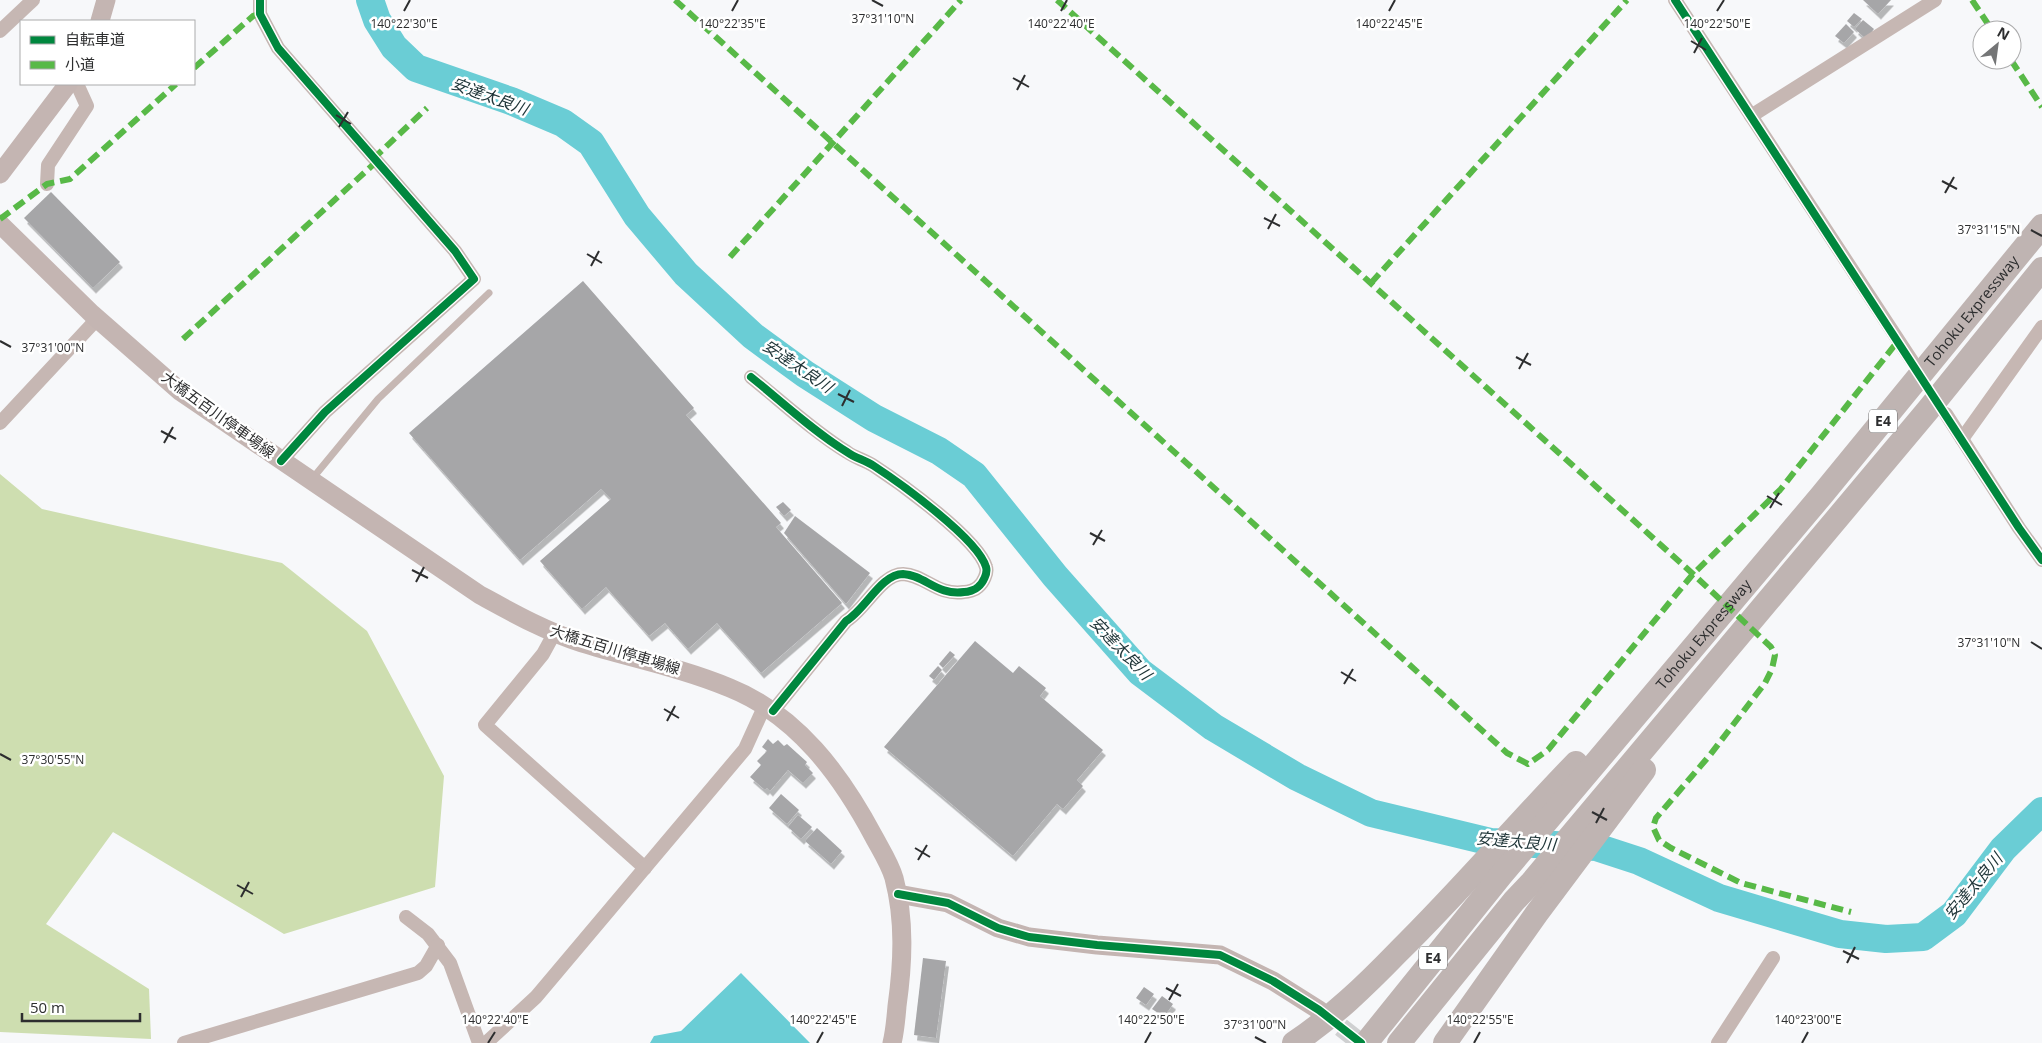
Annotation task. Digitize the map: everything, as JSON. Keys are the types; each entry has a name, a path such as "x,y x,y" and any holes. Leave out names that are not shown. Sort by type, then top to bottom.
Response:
{"highway":[{"name":"Tohoku Expressway","path":"1490,871 1562,789 1722,614 1906,394 2042,226"},
{"name":"Tohoku Expressway","path":"1399,1043 1502,916 1532,882 1610,802 1742,629 1934,403 2042,269"},
{"path":"1445,1043 1555,888 1610,802"},
{"path":"1294,1043 1322,1024 1369,982 1439,912 1490,871"},
{"name":"E4","path":"1366,1043 1490,871"}],"main road":[{"path":"100,20 106,0"},
{"path":"0,174 67,85"},
{"name":"大橋五百川停車場線","path":"0,224 97,319 181,392 480,595 530,623 582,643 662,664 731,688 769,708 804,736 833,770 868,825 894,875 902,932 901,975 892,1043"},
{"path":"898,894 948,903 998,928 1029,937 1097,945 1220,955 1273,981 1319,1010"}],"street":[{"path":"0,31 33,0"},
{"path":"260,0 260,14 278,48 455,251 474,279 325,412 281,461"},
{"path":"1675,0 1912,361"},
{"path":"1751,116 1935,0"},
{"path":"47,184 48,165 86,106 77,85"},
{"path":"0,423 97,319"},
{"path":"1962,438 2042,327"},
{"path":"486,1043 536,997 746,749 769,708 846,621 854,616 886,581 895,575 906,574 940,590 954,594 978,588 985,576 986,567 975,548 956,527 873,465 847,452 751,377"},
{"path":"1946,414 2019,528 2042,560"},
{"path":"555,632 543,654 485,725 645,868"},
{"path":"406,917 428,934 450,963 479,1043"},
{"path":"184,1043 418,973 426,966 438,945"},
{"path":"1718,1043 1773,958"}],"lane":[{"path":"310,481 378,399 489,293"}],"green space":[{"path":"0,474 42,509 282,563 367,631 444,776 435,887 284,934 113,832 46,924 149,989 151,1039 0,1032"}],"water":[{"path":"741,973 810,1043 650,1043 654,1036 681,1031"}],"building":[{"path":"1863,0 1891,0 1878,14"},
{"path":"1854,13 1862,19 1854,27 1847,21"},
{"path":"1863,20 1874,29 1866,39 1855,29"},
{"path":"1846,24 1854,32 1844,43 1835,36"},
{"path":"51,192 120,262 93,288 24,218"},
{"path":"583,281 694,408 686,415 781,523 776,527 842,603 761,673 717,623 688,649 665,623 649,636 606,587 582,609 540,561 611,499 601,489 520,560 409,433"},
{"path":"783,502 791,510 784,516 776,507"},
{"path":"795,516 870,573 846,604 784,533"},
{"path":"975,641 1013,673 1019,666 1046,688 1040,696 1103,750 1077,780 1083,786 1063,809 1057,804 1013,856 884,747"},
{"path":"950,651 955,655 943,668 939,664"},
{"path":"938,666 942,670 934,680 929,676"},
{"path":"768,739 773,744 778,740 784,746 787,744 807,762 805,765 813,773 803,783 788,770 770,791 767,788 765,790 750,777 761,765 757,761 767,751 762,747"},
{"path":"781,794 799,810 787,824 769,808"},
{"path":"798,815 812,827 801,839 788,827"},
{"path":"817,828 842,851 831,864 805,841"},
{"path":"923,958 946,961 936,1038 914,1035"},
{"path":"1144,987 1154,994 1146,1005 1136,998"},
{"path":"1162,996 1173,1004 1164,1017 1152,1009"}],"waterway":[{"name":"安達太良川","path":"370,0 377,20 394,47 416,68 511,101 563,123 591,143 637,216 686,274 753,336 805,374 874,418 939,451 974,475 1055,576 1140,672 1213,727 1297,777 1371,813 1491,842 1596,847 1639,861 1719,898 1840,934 1886,939 1923,937 1954,914 2003,849 2042,811"}],"tunnel":[{"path":"1319,1010 1361,1043"}],"marked path":[{"path":"675,0 1507,753 1528,764 1548,750 1693,574 1780,490 1898,341"},
{"path":"730,257 961,0"},
{"path":"1057,0 1693,574 1771,647 1775,655 1772,669 1765,683 1710,755 1656,818 1653,827 1659,840 1671,848 1741,883 1851,912"},
{"path":"1371,283 1627,0"},
{"path":"1972,0 1985,20"},
{"path":"195,67 253,16 260,14"},
{"path":"2018,70 2042,107"},
{"path":"0,219 47,184 70,179 175,85"},
{"path":"373,159 427,108"},
{"path":"183,339 376,162"}],"cycle path":[{"path":"260,0 260,14 278,48 455,251 474,279 325,412 281,461"},
{"path":"1675,0 2019,528 2042,560"},
{"path":"751,377 822,435 850,454 874,466 937,512 969,542 980,555 986,567 985,578 980,585 966,592 946,591 911,575 903,574 887,580 846,621 773,711"},
{"path":"898,894 948,903 998,928 1029,937 1097,945 1220,955 1273,981 1319,1010 1361,1043"}]}
